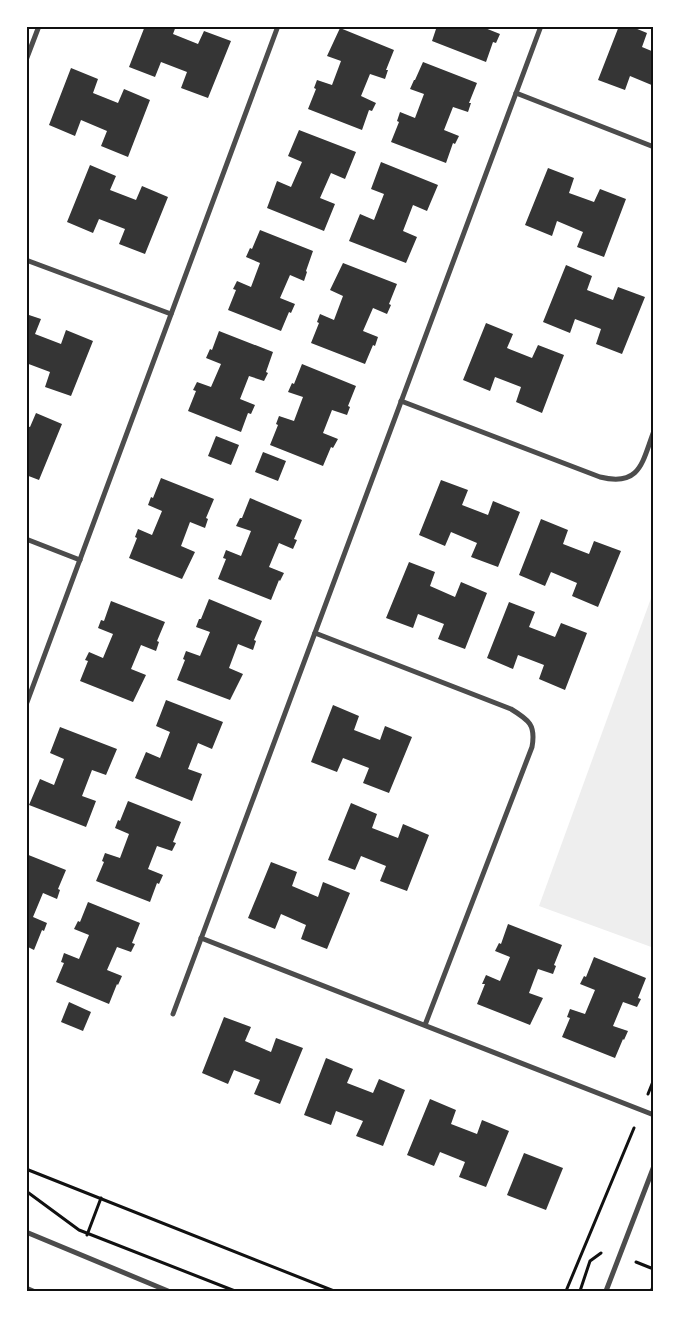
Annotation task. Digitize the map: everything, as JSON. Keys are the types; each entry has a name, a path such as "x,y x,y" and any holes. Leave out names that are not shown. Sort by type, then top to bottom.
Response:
{"street":[{"path":"26,60 39,26"},
{"path":"26,705 278,26"},
{"path":"173,1014 541,26"},
{"path":"516,93 654,147"},
{"path":"26,260 171,314"},
{"path":"401,402 600,477 614,480 626,480 635,474 654,430"},
{"path":"26,539 80,560"},
{"path":"315,634 511,709 523,716 531,725 534,735 532,747 425,1025"},
{"path":"201,938 654,1115"},
{"path":"606,1291 654,1166"},
{"path":"26,1232 168,1291"},
{"path":"652,1291 654,1287"},
{"path":"26,1288 33,1291"}],"path":[{"path":"566,1291 654,1079"},
{"path":"26,1169 334,1291"},
{"path":"26,1191 79,1230 235,1291"},
{"path":"80,1254 101,1198"},
{"path":"580,1291 590,1261 597,1254 605,1252"}],"shaded area":[{"path":"654,590 654,948 539,906"}],"building":[{"path":"145,26 176,26 173,34 198,44 204,31 231,41 208,98 181,88 187,72 161,62 155,77 129,67"},
{"path":"437,26 485,26 485,28 500,34 496,43 493,42 486,62 432,41"},
{"path":"619,26 630,26 647,33 642,47 654,52 654,86 630,76 625,90 598,80"},
{"path":"340,28 394,50 386,70 388,70 385,79 370,74 361,96 376,103 372,111 369,110 362,130 308,109 316,89 314,88 317,80 332,85 341,61 327,56"},
{"path":"423,62 477,83 469,103 471,103 468,112 453,107 444,130 459,136 455,144 453,143 446,163 391,142 399,122 397,121 400,112 415,118 424,94 410,89"},
{"path":"71,68 98,79 93,93 118,103 124,89 150,100 128,157 101,146 107,131 81,120 75,136 49,125"},
{"path":"299,130 356,152 345,179 331,173 320,198 335,204 324,231 267,208 277,181 291,187 302,162 288,156"},
{"path":"381,162 438,185 427,211 413,205 403,231 417,237 406,263 349,241 360,214 374,220 384,194 371,189"},
{"path":"90,165 116,176 110,190 136,200 142,186 168,197 145,254 119,244 125,229 99,219 93,233 67,222"},
{"path":"548,168 574,178 569,193 594,202 600,189 626,199 604,257 577,247 583,232 557,221 552,236 525,225"},
{"path":"260,230 313,251 304,281 290,275 280,298 295,304 291,313 289,312 281,331 228,310 236,290 233,289 237,281 251,287 260,263 246,257 250,248 252,249"},
{"path":"343,263 397,284 387,314 373,308 363,331 378,337 365,364 311,343 319,323 317,322 320,314 334,320 343,296 330,290"},
{"path":"566,265 592,276 587,290 613,300 618,287 645,297 622,354 596,344 601,329 575,319 570,333 543,322"},
{"path":"26,314 41,319 35,334 61,344 66,330 93,341 71,396 45,387 50,372 26,363"},
{"path":"486,323 513,334 507,348 532,358 538,345 564,355 542,413 516,402 521,387 495,377 490,391 463,380"},
{"path":"219,331 273,352 264,381 249,376 240,399 255,405 251,414 248,413 241,432 188,411 196,391 193,390 197,382 211,387 221,364 206,358 210,349 212,350"},
{"path":"302,364 356,386 348,406 350,407 347,415 332,410 323,433 338,439 333,448 331,447 323,466 270,445 278,425 276,424 279,416 294,421 303,397 288,392 292,383 294,384"},
{"path":"36,413 62,424 39,480 26,475 26,426 30,427"},
{"path":"216,436 239,445 231,465 208,456"},
{"path":"263,452 286,461 278,481 255,472"},
{"path":"161,478 214,499 206,518 208,519 205,528 190,522 181,546 195,552 182,579 129,558 137,538 135,537 138,529 152,535 162,511 148,505"},
{"path":"441,480 468,490 462,505 488,515 493,501 520,512 498,567 471,557 477,543 451,532 445,546 419,535"},
{"path":"250,498 302,520 294,539 297,540 293,549 279,543 269,567 284,573 271,600 218,579 226,559 223,558 226,550 241,556 251,531 236,526 240,518 242,518"},
{"path":"541,519 568,530 563,544 589,554 594,541 621,551 598,607 572,596 577,583 551,572 545,586 519,575"},
{"path":"409,562 435,572 430,586 455,597 461,582 487,593 465,649 438,639 444,624 418,614 413,628 386,618"},
{"path":"209,599 262,621 254,640 256,641 253,650 238,644 229,668 243,674 230,700 177,680 185,660 183,659 186,651 200,656 210,632 196,627"},
{"path":"111,601 165,622 157,641 159,642 156,651 141,645 131,669 146,675 133,702 80,681 88,661 85,660 89,652 103,658 113,634 98,628 101,620 104,621"},
{"path":"509,602 535,612 529,627 555,637 561,623 587,633 565,690 539,679 544,665 518,655 513,669 487,658"},
{"path":"166,700 223,722 212,749 198,743 188,769 202,774 192,801 135,778 146,752 160,758 170,732 156,726"},
{"path":"333,705 359,716 354,730 380,740 385,726 412,737 389,793 363,783 369,768 343,758 337,772 311,762"},
{"path":"60,727 117,749 106,775 92,770 82,796 96,801 86,827 29,805 40,779 54,785 64,759 50,753"},
{"path":"128,801 181,822 173,842 176,843 172,851 157,846 148,869 163,875 159,884 157,883 150,902 96,881 104,862 102,861 105,853 120,858 129,834 115,828"},
{"path":"351,803 377,814 372,828 398,838 403,824 429,835 407,891 380,881 386,866 361,856 355,870 328,860"},
{"path":"26,854 66,870 58,889 60,890 57,899 43,893 33,917 47,923 34,950 26,946"},
{"path":"271,862 297,872 292,886 318,897 323,882 350,893 327,949 301,939 306,925 281,914 275,929 248,918"},
{"path":"88,902 140,923 132,943 135,944 131,952 117,947 107,970 122,976 109,1004 56,982 64,963 61,962 64,953 79,959 89,935 74,929 78,921 80,922"},
{"path":"508,924 562,945 554,965 556,966 553,974 538,969 529,993 543,998 530,1025 477,1004 485,984 482,984 486,975 500,981 510,957 495,951 499,943 501,944"},
{"path":"594,957 646,978 638,998 641,999 637,1007 623,1002 613,1026 628,1031 615,1058 562,1037 570,1018 567,1017 570,1009 585,1014 595,990 580,984 584,976 586,977"},
{"path":"69,1002 91,1012 83,1031 61,1022"},
{"path":"224,1017 251,1027 245,1041 271,1052 276,1038 303,1048 280,1104 254,1094 260,1080 234,1070 228,1084 202,1073"},
{"path":"326,1058 353,1069 347,1083 373,1093 379,1079 405,1090 383,1146 356,1136 363,1121 336,1111 331,1125 304,1115"},
{"path":"430,1099 456,1110 451,1124 477,1134 482,1120 509,1131 486,1187 459,1177 465,1162 440,1152 434,1166 407,1155"},
{"path":"524,1153 563,1168 546,1210 507,1195"}]}
